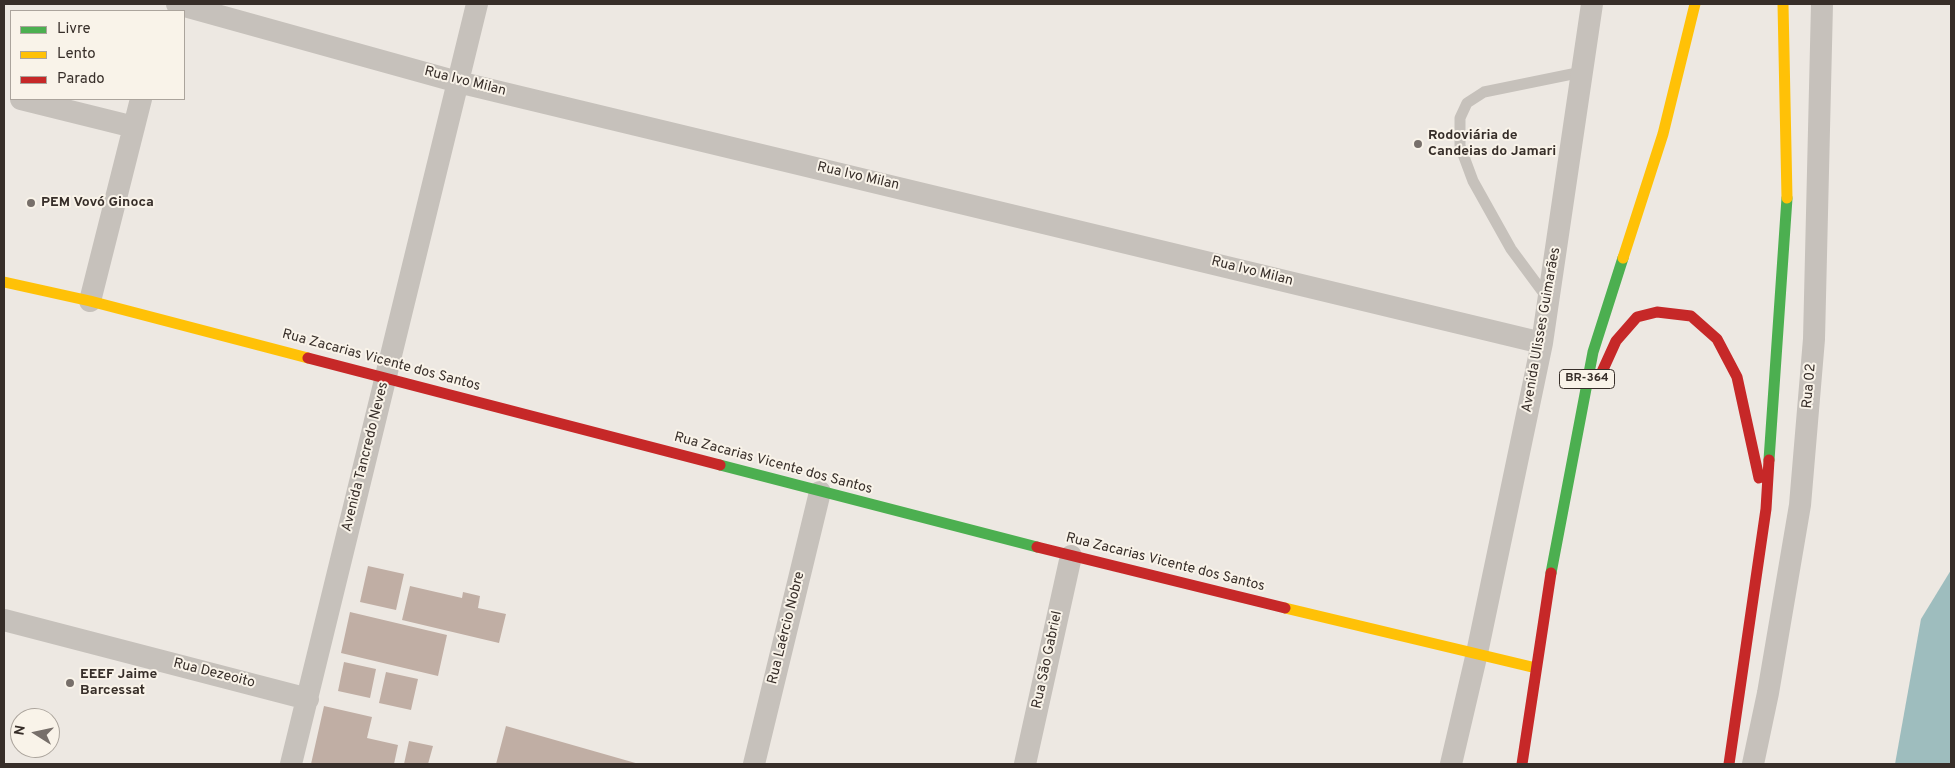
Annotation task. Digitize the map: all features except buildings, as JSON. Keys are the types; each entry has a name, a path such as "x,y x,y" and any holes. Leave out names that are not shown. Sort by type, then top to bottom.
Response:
{"main road":[{"name":"BR-364","path":"1522,764 1556,539 1593,352 1663,134 1695,4"},
{"path":"1729,764 1766,509 1787,203 1783,4"},
{"name":"Rua Zacarias Vicente dos Santos","path":"4,282 90,301 1071,556 1536,668"},
{"path":"1556,539 1602,370 1616,341 1637,317 1657,312 1691,316 1717,339 1737,377 1766,509"}],"street":[{"name":"Rua Ivo Milan","path":"176,4 458,82 1542,343"},
{"name":"Avenida Tancredo Neves","path":"291,764 477,4"},
{"name":"Avenida Ulisses Guimarães","path":"1451,764 1477,653 1542,343 1592,4"},
{"name":"Rua 02","path":"1753,764 1768,693 1800,505 1814,339 1822,4"},
{"path":"24,100 134,127"},
{"path":"90,301 141,100"},
{"name":"Rua Laércio Nobre","path":"754,764 820,492"},
{"name":"Rua São Gabriel","path":"1025,764 1071,556"},
{"name":"Rua Dezeoito","path":"4,620 308,699"}],"lane":[{"path":"1548,300 1511,249 1473,181 1460,146 1460,118 1468,103 1484,92 1582,72"}],"water":[{"path":"1951,570 1951,764 1895,764 1921,619"}],"traffic: fast":[{"path":"1769,460 1787,198"},
{"path":"1551,573 1593,352 1623,258"},
{"path":"720,465 1037,547"}],"traffic: slow":[{"path":"1623,258 1663,134 1695,4"},
{"path":"1783,4 1787,198"},
{"path":"4,282 90,301 308,358"},
{"path":"1285,608 1536,668"}],"traffic: jam":[{"path":"1601,374 1616,341 1637,317 1657,312 1691,316 1717,339 1737,377 1759,478"},
{"path":"308,358 720,465"},
{"path":"1729,764 1766,509 1769,460"},
{"path":"1037,547 1285,608"},
{"path":"1522,764 1551,573"}],"place":[{"name":"Rodoviária de Candeias do Jamari","path":"1418,144"},
{"name":"PEM Vovó Ginoca","path":"31,203"},
{"name":"EEEF Jaime Barcessat","path":"70,683"}]}
